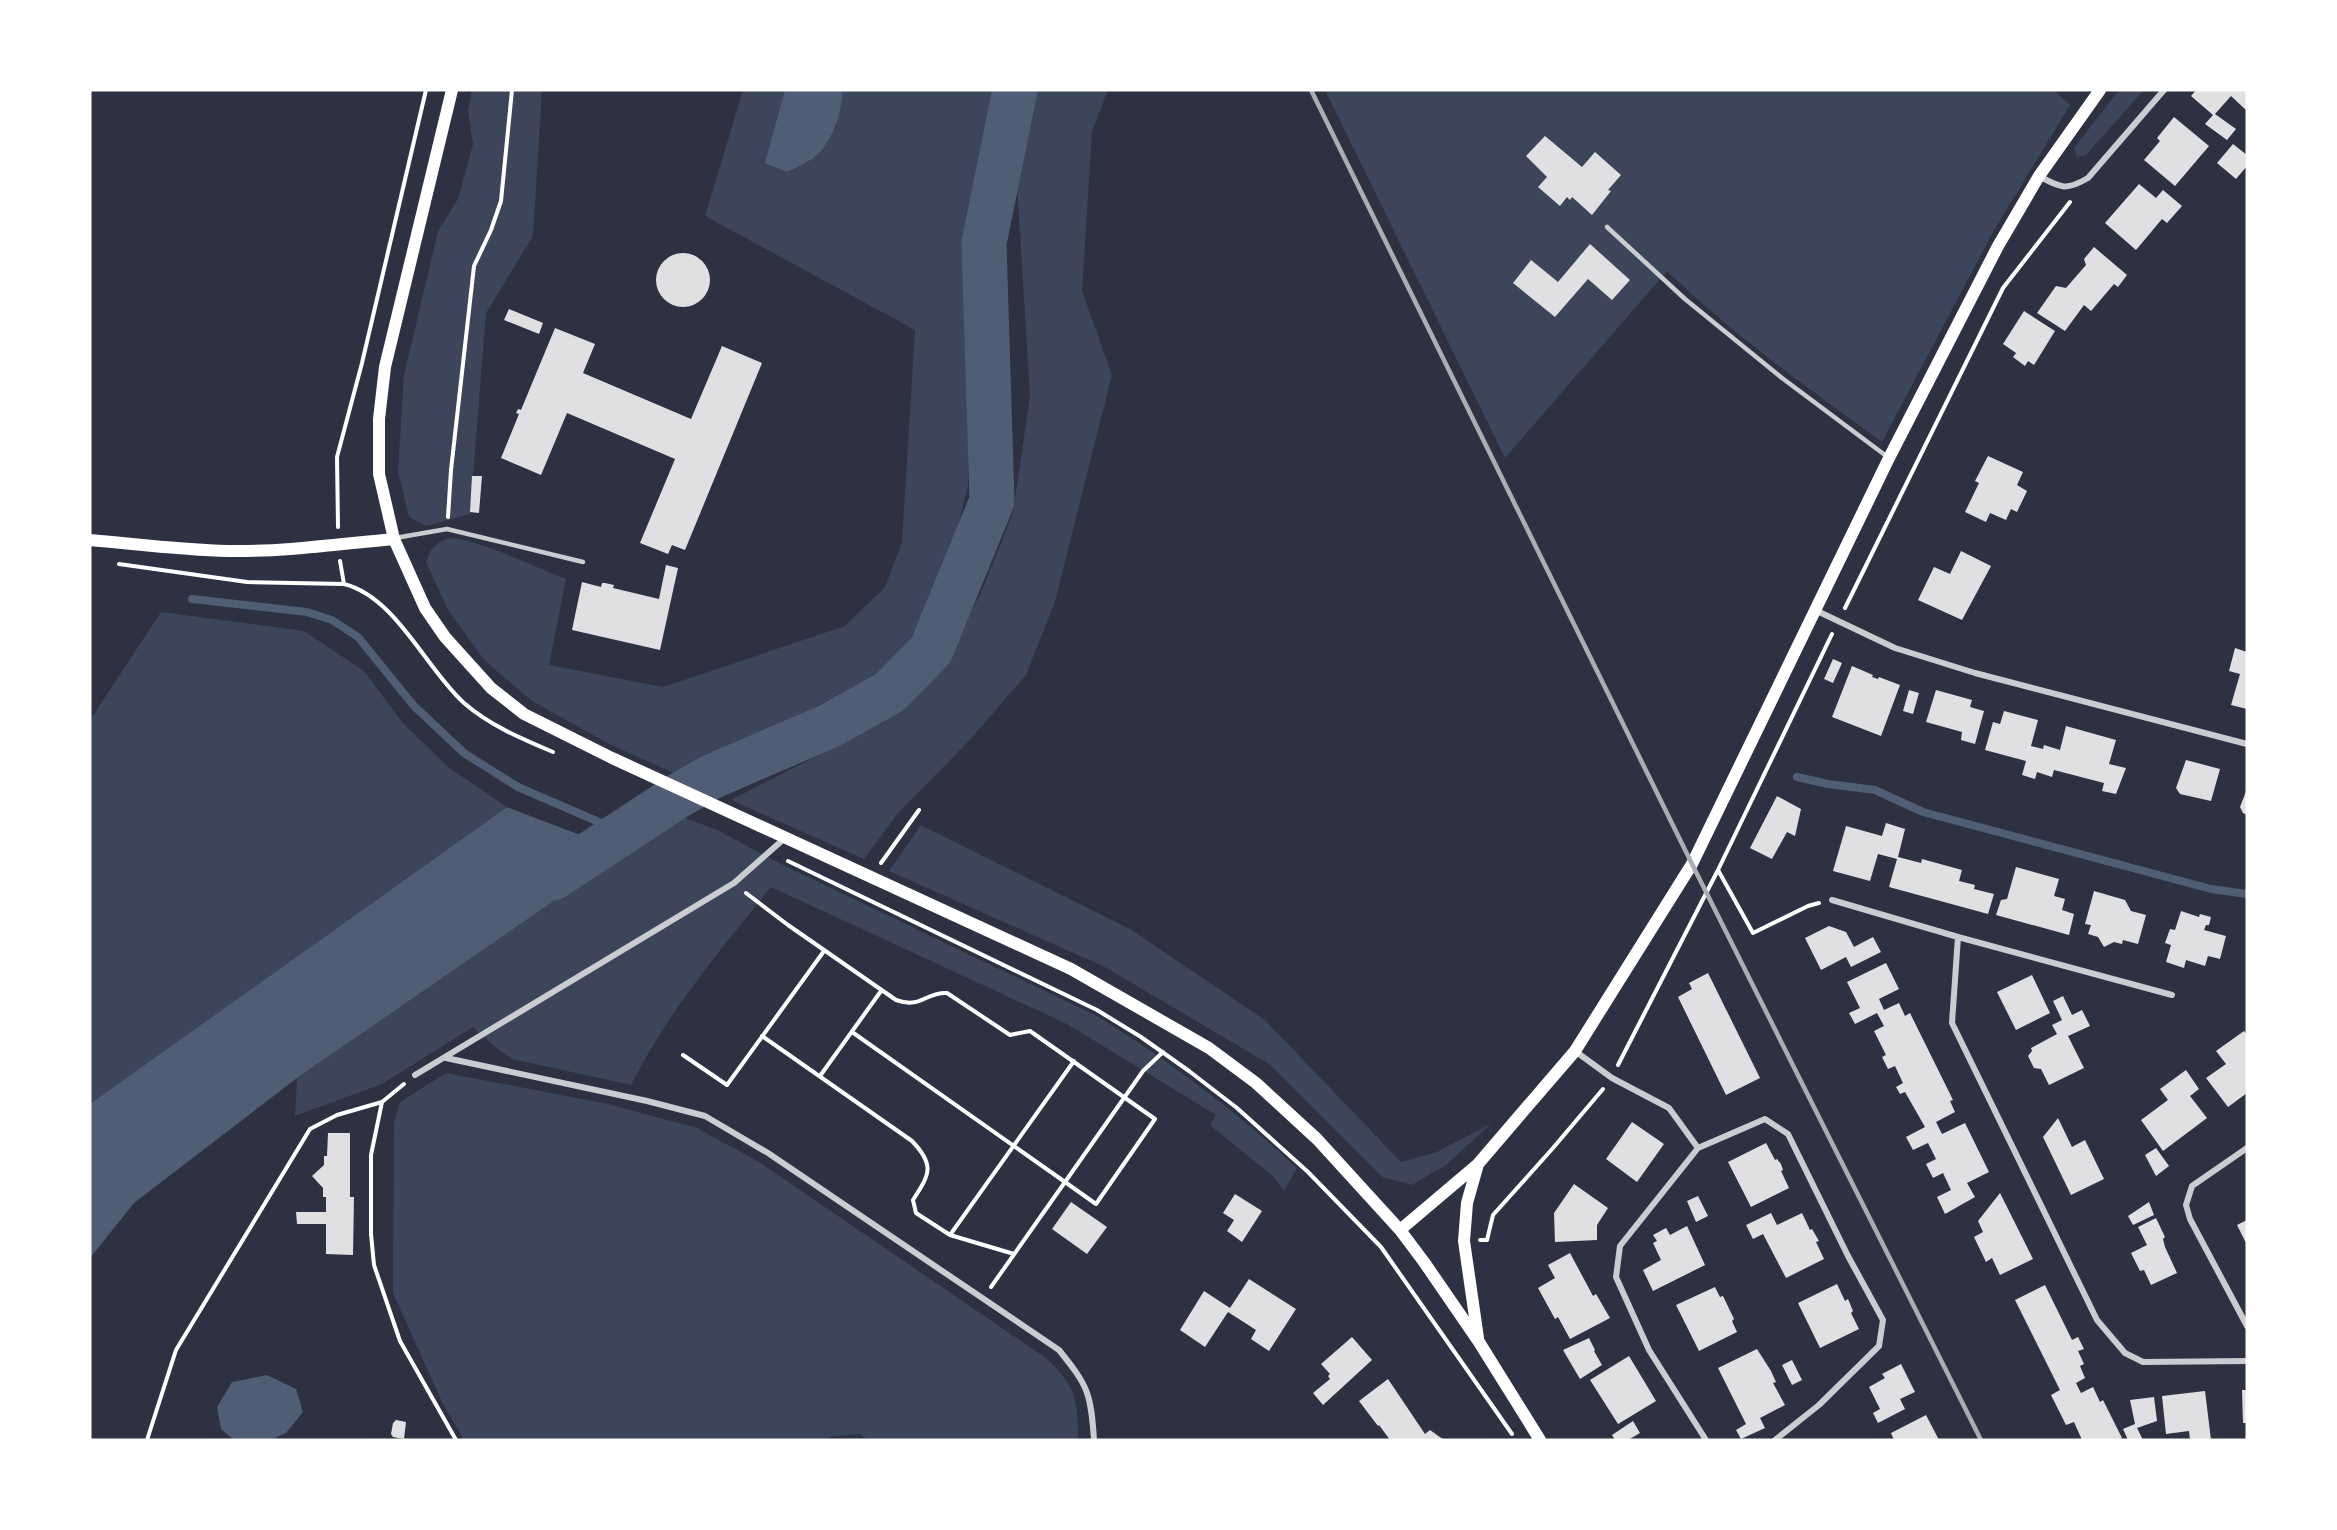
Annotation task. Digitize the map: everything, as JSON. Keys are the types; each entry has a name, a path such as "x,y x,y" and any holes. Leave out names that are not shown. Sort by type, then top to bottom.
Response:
{"main road":[{"path":"452,90 384,377 379,419 379,474 394,538 425,608 445,637 490,688 524,714 612,758 1071,969 1209,1048 1256,1083 1317,1139 1400,1230 1479,1342 1540,1440"},
{"path":"1400,1230 1478,1164 1575,1051 1692,864 1889,458 1998,246 2039,176 2100,90"},
{"path":"90,540 229,551 327,546 394,538"},
{"path":"1478,1164 1467,1203 1464,1241 1479,1342"}],"street":[{"path":"2039,176 2059,187 2073,187 2088,178 2164,90"},
{"path":"1815,610 1895,648 1976,673 2247,744"},
{"path":"415,1074 446,1058 734,883 784,837"},
{"path":"1832,900 2172,995"},
{"path":"1958,937 1952,1023 2097,1320 2125,1353 2144,1362 2247,1361"},
{"path":"1575,1051 1612,1078 1669,1108 1698,1148"},
{"path":"446,1058 647,1101 705,1116 768,1154 1059,1350 1082,1378 1092,1404 1094,1440"},
{"path":"1706,1440 1649,1350 1616,1277 1620,1246 1698,1148 1765,1119 1788,1134 1848,1256 1883,1320 1879,1346 1819,1405 1775,1440"},
{"path":"2247,1148 2192,1186 2186,1204 2190,1219 2247,1326"}],"lane":[{"path":"1607,227 1685,299 1782,378 1889,458"},
{"path":"394,538 447,529 582,562"}],"path":[{"path":"447,529 451,470 474,266 491,230 501,201 512,90"},
{"path":"113,563 247,582 344,584 356,587 378,602 403,629 445,684 466,705 512,735 562,755"},
{"path":"872,876 919,810"},
{"path":"771,850 795,866 1097,1010 1163,1052 1237,1108 1274,1139 1381,1247 1516,1440"},
{"path":"1719,870 1753,933 1808,906 1832,900"},
{"path":"734,883 824,951 896,1000 907,1004 919,1003 938,993 947,993 1010,1035 1030,1031 1155,1119 1096,1204 852,1032"},
{"path":"683,1055 727,1085 824,951"},
{"path":"820,1076 881,991"},
{"path":"762,1036 912,1141 923,1153 929,1166 927,1178 914,1200 913,1206 916,1213 950,1235 1014,1254"},
{"path":"983,1299 1124,1097 1143,1071 1163,1052"},
{"path":"950,1235 1074,1061"},
{"path":"147,1440 176,1350 310,1129 337,1115 382,1102 415,1074"},
{"path":"382,1102 371,1155 371,1234 374,1265 400,1341 456,1440"}],"shaded area":[{"path":"472,90 542,90 533,236 486,313 470,514 426,526 409,517 398,471 404,375 438,231 458,199 473,144 468,110"},
{"path":"743,90 995,90 980,152 969,253 968,486 945,580 914,641 877,674 810,710 674,773 611,745 532,701 485,661 448,610 426,562 436,545 447,539 456,539 487,547 566,579 549,665 663,687 845,626 885,587 902,542 915,330 705,216"},
{"path":"785,90 842,90 839,114 825,146 813,158 787,172 765,163"},
{"path":"1031,90 1108,90 1092,131 1082,291 1112,375 1055,602 1026,675 968,742 898,813 864,859 731,800 842,743 900,704 943,661 980,595 1013,513 1030,396 1015,152"},
{"path":"1325,90 2054,90 2070,105 1993,232 1882,442 1745,339 1667,271 1505,458"},
{"path":"2119,90 2144,90 2086,155 2077,157 2074,148"},
{"path":"161,612 304,631 364,671 402,722 448,767 507,807 210,1019 90,1228 90,720"},
{"path":"507,807 625,852 297,1078 134,1203 90,1258 90,1104"},
{"path":"678,815 717,830 783,865 1097,1016 1201,1087 1297,1168 1284,1191 1274,1177 1210,1125 1216,1115 1067,1024 771,887 678,1007 645,1058 631,1085 512,1059 473,1027 382,1084 295,1116 297,1078"},
{"path":"921,825 1130,929 1265,1020 1401,1162 1437,1152 1492,1123 1446,1165 1412,1185 1382,1177 1269,1064 1103,966 889,871"},
{"path":"446,1073 608,1104 697,1128 759,1162 1046,1358 1064,1377 1073,1394 1076,1403 1078,1440 869,1440 859,1434 830,1437 828,1440 464,1440 442,1402 393,1293 394,1122 400,1102"},
{"path":"267,1375 296,1389 303,1412 286,1433 270,1440 234,1440 221,1429 217,1407 232,1382"}],"building":[{"path":"2196,90 2247,90 2247,111 2231,96 2215,114 2236,129 2227,140 2205,124 2213,115 2191,96"},
{"path":"2174,117 2209,146 2175,186 2144,160 2160,141 2157,138"},
{"path":"1545,136 1582,167 1595,152 1621,175 1592,215 1572,197 1570,200 1567,197 1560,206 1538,187 1547,177 1526,156"},
{"path":"2233,144 2247,155 2247,166 2236,179 2217,163"},
{"path":"2139,184 2156,198 2163,190 2182,206 2167,223 2162,219 2136,250 2105,223"},
{"path":"1590,244 1630,280 1612,300 1588,279 1555,317 1513,283 1531,260 1558,282"},
{"path":"2094,247 2127,275 2118,287 2114,284 2091,311 2084,305 2065,331 2037,313 2056,286 2066,288 2086,265 2084,259"},
{"path":"683,253 693,255 702,261 708,270 710,280 708,290 702,299 693,305 683,307 673,305 664,299 658,290 656,280 658,270 664,261 673,255"},
{"path":"509,309 543,323 539,334 504,320"},
{"path":"2024,311 2055,331 2034,365 2028,361 2025,366 2013,357 2016,353 2003,344"},
{"path":"555,328 595,344 583,373 691,419 722,346 762,363 685,550 672,545 668,554 640,543 675,459 567,413 541,475 501,458 519,414 516,413 518,409 521,410"},
{"path":"1988,456 2023,472 2017,485 2027,491 2017,512 2011,509 2006,520 1990,513 1986,522 1965,512 1979,483 1975,481"},
{"path":"472,476 482,476 479,513 470,512"},
{"path":"1961,551 1991,566 1962,620 1918,600 1934,567 1950,574"},
{"path":"666,565 678,568 660,650 572,630 582,582 601,587 602,583 605,583 614,585 613,588 659,599"},
{"path":"2235,648 2247,652 2247,709 2231,705 2240,674 2229,671"},
{"path":"1833,659 1842,663 1833,683 1824,679"},
{"path":"1852,666 1873,675 1872,677 1878,679 1879,677 1900,685 1881,736 1832,717"},
{"path":"1909,690 1919,693 1913,714 1903,711"},
{"path":"1936,690 1972,700 1970,707 1984,711 1975,744 1961,740 1962,732 1926,722"},
{"path":"2004,711 2038,720 2031,746 2043,749 2044,745 2060,750 2066,726 2116,740 2109,764 2126,768 2116,794 2102,791 2104,783 2054,770 2052,777 2037,772 2035,779 2022,775 2026,761 1985,750 1993,722 2000,724"},
{"path":"2186,760 2220,769 2211,801 2180,794 2176,788"},
{"path":"2247,789 2247,815 2240,807"},
{"path":"1777,796 1801,809 1795,836 1787,832 1772,859 1750,848"},
{"path":"1886,823 1905,829 1898,857 1921,863 1922,859 1962,870 1959,881 1975,885 1974,889 1994,894 1988,914 1889,887 1897,859 1878,854 1870,881 1833,871 1846,826 1882,836"},
{"path":"2016,867 2059,879 2054,896 2065,899 2062,910 2074,914 2069,935 1996,915 2001,900 2007,899"},
{"path":"2094,891 2125,900 2131,911 2146,915 2138,944 2123,940 2122,944 2114,942 2104,947 2098,937 2088,934 2091,925 2085,924"},
{"path":"2181,911 2199,917 2200,914 2211,917 2209,925 2206,925 2204,930 2226,936 2220,959 2208,956 2205,966 2186,960 2184,968 2166,962 2171,945 2165,943 2170,929 2175,930"},
{"path":"1829,926 1846,932 1854,947 1873,937 1881,952 1851,967 1846,957 1821,970 1805,938"},
{"path":"1886,963 1899,989 1879,999 1884,1010 1899,1003 1905,1016 1910,1013 1953,1100 1950,1101 1955,1112 1936,1122 1942,1134 1965,1123 1989,1172 1967,1183 1975,1197 1945,1214 1937,1197 1951,1190 1943,1173 1933,1178 1926,1164 1936,1159 1928,1143 1913,1150 1906,1137 1925,1127 1905,1092 1900,1094 1896,1087 1903,1083 1895,1066 1888,1069 1882,1057 1886,1055 1874,1031 1884,1026 1877,1013 1855,1024 1849,1013 1860,1008 1847,982"},
{"path":"1708,973 1760,1078 1726,1095 1678,997 1692,989 1689,983"},
{"path":"2032,975 2050,1013 2016,1030 1997,992"},
{"path":"2063,996 2072,1015 2082,1010 2090,1026 2068,1036 2084,1068 2049,1085 2041,1069 2034,1068 2028,1056 2032,1051 2031,1048 2057,1034 2052,1025 2062,1020 2053,1001"},
{"path":"2244,1031 2247,1035 2247,1093 2228,1107 2206,1078 2226,1064 2216,1051"},
{"path":"2186,1070 2199,1089 2190,1096 2207,1118 2163,1151 2141,1120 2168,1100 2160,1089"},
{"path":"2058,1118 2072,1147 2085,1140 2104,1179 2071,1195 2043,1137"},
{"path":"1632,1122 1664,1144 1637,1182 1606,1159"},
{"path":"328,1133 350,1133 350,1197 354,1197 353,1255 326,1254 326,1224 297,1224 296,1212 326,1212 326,1197 323,1197 323,1188 312,1176 324,1165 324,1156 327,1156"},
{"path":"1766,1143 1775,1160 1777,1159 1781,1164 1783,1170 1781,1171 1789,1188 1751,1207 1728,1162"},
{"path":"2156,1148 2169,1166 2156,1176 2145,1155"},
{"path":"1574,1184 1608,1208 1597,1225 1597,1240 1555,1242 1554,1213"},
{"path":"2000,1193 2033,1259 2000,1275 1992,1258 1986,1262 1974,1237 1983,1232 1978,1221"},
{"path":"1235,1194 1262,1211 1242,1242 1227,1231 1234,1220 1223,1213"},
{"path":"1698,1196 1708,1216 1696,1222 1687,1201"},
{"path":"1071,1202 1107,1227 1087,1254 1052,1229"},
{"path":"2149,1202 2154,1215 2133,1225 2128,1216"},
{"path":"1771,1213 1777,1225 1802,1213 1810,1230 1812,1229 1819,1241 1816,1242 1824,1259 1786,1278 1763,1234 1753,1239 1746,1225"},
{"path":"2156,1218 2165,1237 2163,1239 2165,1247 2177,1273 2151,1285 2144,1270 2140,1271 2131,1253 2147,1245 2138,1227"},
{"path":"2247,1220 2247,1245 2237,1225"},
{"path":"1687,1226 1705,1265 1653,1291 1643,1270 1661,1260 1653,1243 1657,1241 1653,1235 1666,1228 1670,1235"},
{"path":"1570,1253 1593,1296 1596,1294 1610,1318 1570,1339 1558,1317 1555,1319 1538,1288 1555,1278 1548,1265"},
{"path":"1249,1279 1296,1309 1269,1351 1251,1339 1256,1330 1228,1312 1205,1347 1180,1330 1204,1291 1230,1308"},
{"path":"1837,1284 1845,1301 1848,1299 1853,1311 1851,1313 1859,1329 1820,1348 1798,1303"},
{"path":"2045,1285 2072,1340 2078,1337 2084,1349 2078,1351 2084,1364 2080,1366 2085,1378 2076,1383 2081,1393 2093,1387 2100,1402 2103,1400 2122,1438 2082,1440 2074,1422 2066,1425 2051,1395 2060,1390 2015,1300"},
{"path":"1715,1287 1720,1297 1723,1296 1734,1319 1732,1321 1737,1332 1699,1351 1676,1305"},
{"path":"1352,1337 1372,1360 1323,1405 1313,1393 1330,1379 1328,1376 1330,1374 1321,1364"},
{"path":"1589,1338 1602,1365 1580,1379 1563,1350"},
{"path":"1757,1349 1771,1371 1776,1382 1773,1383 1785,1405 1760,1418 1765,1428 1741,1439 1736,1430 1746,1424 1718,1368"},
{"path":"1629,1356 1656,1401 1618,1424 1590,1380"},
{"path":"1792,1360 1802,1380 1792,1385 1782,1365"},
{"path":"1901,1364 1915,1392 1900,1399 1905,1409 1878,1423 1873,1413 1880,1409 1869,1387 1885,1378 1882,1374"},
{"path":"1388,1379 1425,1434 1430,1430 1444,1440 1390,1440 1359,1401"},
{"path":"2242,1390 2247,1390 2247,1423 2243,1423"},
{"path":"2205,1391 2211,1440 2190,1440 2189,1431 2166,1434 2162,1396"},
{"path":"2154,1397 2157,1421 2137,1428 2143,1440 2128,1440 2123,1429 2135,1424 2130,1400"},
{"path":"1926,1415 1939,1440 1894,1440 1891,1433"},
{"path":"396,1420 406,1422 404,1439 393,1437 391,1434 393,1423"},
{"path":"1633,1421 1640,1433 1628,1440 1615,1440 1612,1435"}],"waterway":[{"path":"553,878 711,777 829,726 890,692 931,650 992,501 984,243 1015,90"},
{"path":"192,599 307,612 332,620 358,637 414,706 464,753 518,787 622,832"},
{"path":"1797,777 1828,784 1875,790 1923,812 2211,889 2247,894"}],"railway":[{"path":"1311,90 1692,864 1981,1440"}]}
